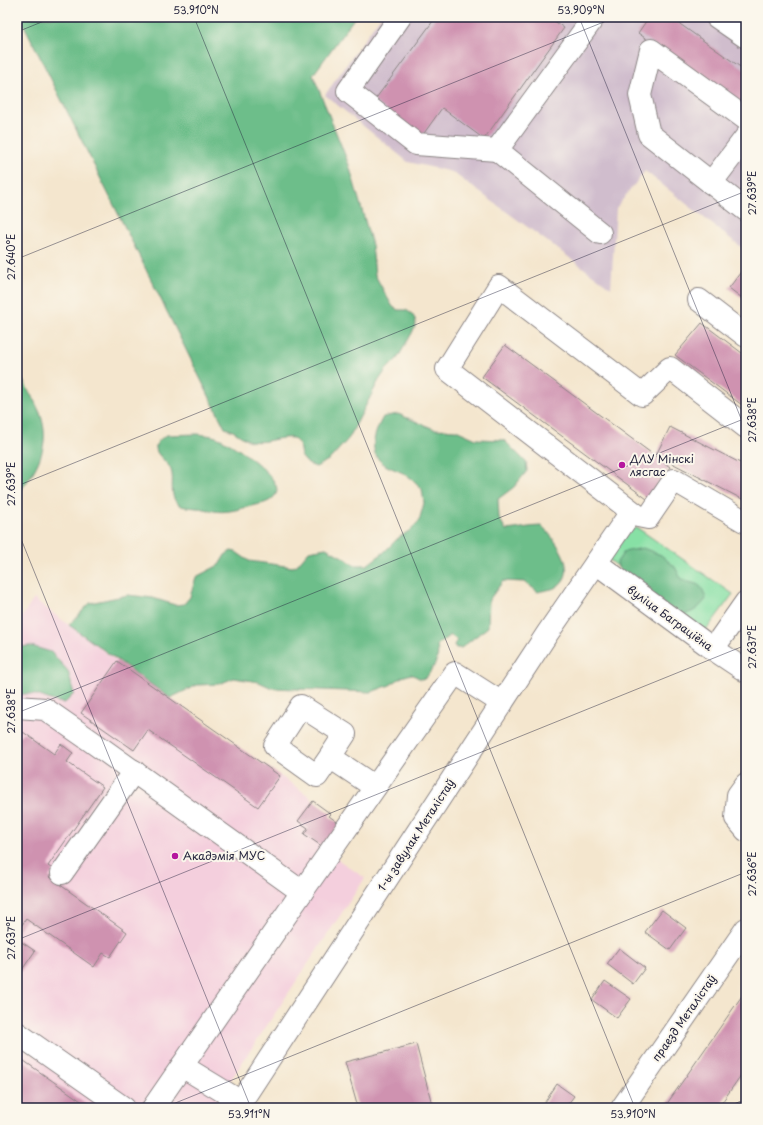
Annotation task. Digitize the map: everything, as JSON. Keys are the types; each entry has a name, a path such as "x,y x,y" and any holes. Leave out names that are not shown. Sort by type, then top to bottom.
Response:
{"lane":[{"path":"400,17 348,91 416,144 497,150 600,233"},
{"path":"497,150 594,17"},
{"path":"717,17 746,37"},
{"path":"746,119 651,50 640,95 649,134 746,210"},
{"path":"711,182 746,137"},
{"path":"746,427 670,368 642,395 498,286 447,369 638,516 648,518 674,480 746,521"},
{"path":"699,300 746,336"},
{"name":"1-ы завулак Металістаў","path":"239,1105 502,703 631,512"},
{"name":"вуліца Баграціёна","path":"596,563 713,649 746,671"},
{"path":"713,649 746,602"},
{"path":"153,1108 455,673 502,703"},
{"path":"17,707 45,709 302,892"},
{"path":"330,757 375,787"},
{"path":"62,873 134,771"},
{"path":"746,784 738,795 736,818 746,830"},
{"name":"праезд Металістаў","path":"622,1108 746,929"},
{"path":"17,1033 124,1108"},
{"path":"182,1066 239,1105"}],"shaded area":[{"path":"380,17 746,17 746,251 645,171 616,208 611,288 452,172 408,162 325,95"},
{"name":"Акадэмія МУС","path":"34,599 117,661 309,796 313,801 331,814 329,816 337,859 365,878 212,1108 17,1108 17,624"}],"green space":[{"path":"20,17 355,17 313,75 349,165 372,245 375,275 393,307 398,310 406,310 412,314 416,324 397,359 379,380 349,438 330,459 316,467 308,464 301,456 299,444 293,438 257,442 251,441 225,428"},
{"path":"17,369 40,413 44,436 43,446 36,467 17,495"},
{"path":"398,414 434,429 456,430 476,439 504,440 526,462 527,471 514,487 498,499 499,518 506,530 542,526 559,547 566,565 566,573 563,581 556,587 550,589 538,592 525,582 503,581 489,600 488,627 461,648 456,648 454,645 457,640 450,635 437,645 437,659 426,678 421,679 411,674 402,677 390,685 371,692 272,688 259,682 234,678 219,684 197,685 170,698 69,625 90,603 128,595 153,598 175,605 184,604 190,597 196,577 219,565 225,555 231,551 236,552 249,561 293,567 297,565 309,551 326,548 354,565 367,565 419,521 424,503 422,489 410,477 385,465 376,455 374,448 375,436 383,417"},
{"path":"198,434 214,436 223,440 254,461 272,479 277,487 276,494 273,498 263,504 218,512 178,504 172,492 171,470 158,454 156,446 163,437 167,435"},
{"path":"636,528 733,594 707,629 704,630 608,559 630,530"},
{"path":"643,548 661,555 675,567 681,579 700,586 706,599 697,609 690,613 678,616 618,568 617,562 624,552"},
{"path":"31,646 51,652 68,671 74,694 65,703 31,694 17,695 17,647"}],"building":[{"path":"436,17 549,17 564,28 484,139 442,108 422,136 374,101"},
{"path":"649,17 670,17 746,71 746,109 638,33"},
{"path":"746,265 746,301 729,288"},
{"path":"702,323 746,356 746,408 675,355"},
{"path":"505,345 670,467 647,499 482,377"},
{"path":"670,427 746,466 746,501 656,455"},
{"path":"117,661 280,776 258,807 148,730 134,750 81,713"},
{"path":"23,732 54,754 61,744 73,753 67,762 103,787 48,866 54,870 49,877 127,932 110,957 103,953 94,967 26,919 17,932 17,740"},
{"path":"313,801 331,814 329,816 340,824 323,847 304,834 308,828 298,821"},
{"path":"662,910 686,928 670,950 645,932"},
{"path":"17,939 35,951 17,977"},
{"path":"619,948 645,968 633,984 607,964"},
{"path":"605,981 631,999 617,1018 592,1000"},
{"path":"746,990 746,1068 718,1108 664,1108"},
{"path":"416,1044 433,1108 358,1108 345,1062"},
{"path":"17,1056 91,1108 17,1108"},
{"path":"557,1084 574,1096 565,1108 541,1108"}],"place":[{"name":"ДЛУ Мінскі лясгас","path":"622,465"},
{"name":"Акадэмія МУС","path":"175,856"}]}
